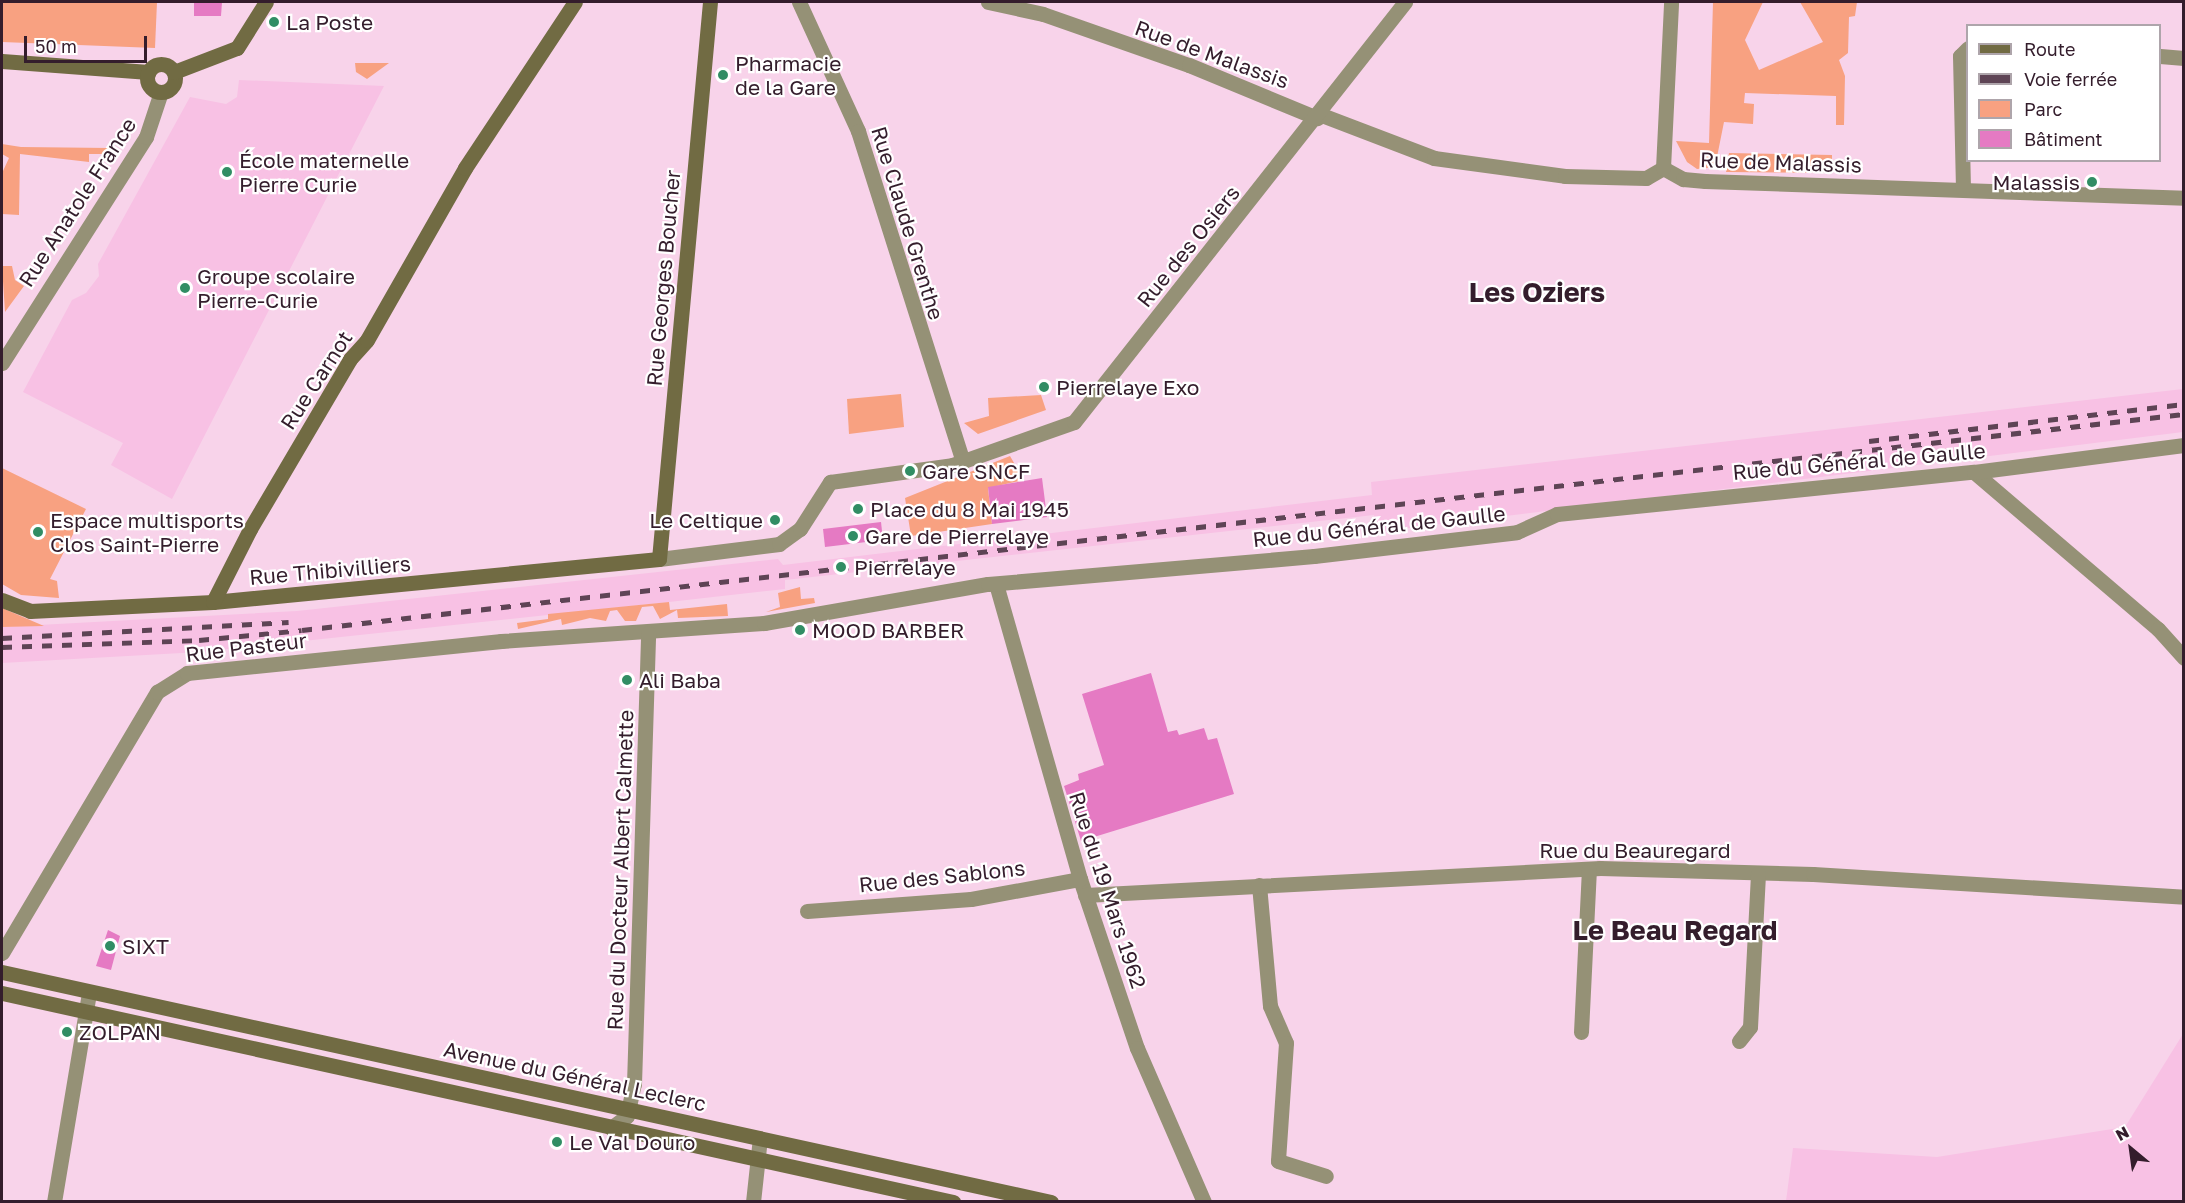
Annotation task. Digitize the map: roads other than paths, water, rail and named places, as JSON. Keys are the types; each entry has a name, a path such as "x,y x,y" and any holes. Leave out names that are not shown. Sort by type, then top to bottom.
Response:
{"street":[{"path":"174,72 237,48 266,2"},
{"name":"Rue Carnot","path":"213,602 250,529 350,359 367,340 465,168 575,2"},
{"name":"Rue Georges Boucher","path":"659,559 710,2"},
{"name":"Rue Claude Grenthe","path":"799,2 858,131 963,462"},
{"name":"Rue de Malassis","path":"988,2 1042,14 1188,65 1434,158 1565,176 1646,178 1663,168 1686,180 1963,188 2184,198"},
{"name":"Rue des Osiers","path":"963,462 1074,422 1318,116 1405,2"},
{"path":"1663,168 1671,2"},
{"path":"1963,188 1960,56 1966,50"},
{"path":"2161,56 2184,58"},
{"path":"2,62 149,72 163,64 174,72"},
{"path":"149,72 150,87 161,92 173,85 174,72"},
{"name":"Rue Anatole France","path":"2,363 146,137 161,92"},
{"name":"Rue du Général de Gaulle","path":"648,633 764,624 996,584 1314,556 1517,532 1557,514 1974,472 2184,445"},
{"path":"659,559 779,544 800,529 830,482 963,462"},
{"path":"1974,472 2158,629 2184,658"},
{"name":"Rue Thibivilliers","path":"3,600 30,611 213,602 659,559"},
{"name":"Rue du 19 Mars 1962","path":"996,584 1085,895 1137,1048 1204,1202"},
{"name":"Rue Pasteur","path":"2,953 157,692 171,680 187,673 501,641 648,633"},
{"name":"Rue du Docteur Albert Calmette","path":"630,1109 648,633"},
{"path":"1581,1032 1589,869"},
{"name":"Rue du Beauregard","path":"1085,895 1589,869 1758,873 2184,897"},
{"path":"1739,1041 1750,1027 1758,873"},
{"name":"Rue des Sablons","path":"807,911 971,898 1080,879"},
{"path":"1259,885 1270,1006 1286,1043 1278,1161 1326,1176"},
{"name":"Avenue du Général Leclerc","path":"2,972 1051,1202"},
{"path":"54,1202 89,992"},
{"name":"Avenue du Général Leclerc","path":"2,993 953,1202"},
{"path":"86,1012 111,996"},
{"path":"610,1128 630,1109"},
{"path":"753,1202 755,1158 760,1138"}],"railway":[{"path":"1869,441 2184,404"},
{"path":"2,647 199,640 302,630 2184,414"},
{"path":"2,638 289,622"}],"place":[{"name":"La Poste","path":"274,22"},
{"name":"Pharmacie de la Gare","path":"723,75"},
{"name":"École maternelle Pierre Curie","path":"227,172"},
{"name":"Malassis","path":"2092,182"},
{"name":"Groupe scolaire Pierre-Curie","path":"185,288"},
{"name":"Pierrelaye Exo","path":"1044,387"},
{"name":"Gare SNCF","path":"910,471"},
{"name":"Place du 8 Mai 1945","path":"858,509"},
{"name":"Le Celtique","path":"775,520"},
{"name":"Espace multisports Clos Saint-Pierre","path":"38,532"},
{"name":"Gare de Pierrelaye","path":"853,536"},
{"name":"Pierrelaye","path":"841,567"},
{"name":"MOOD BARBER","path":"800,630"},
{"name":"Ali Baba","path":"627,680"},
{"name":"SIXT","path":"110,946"},
{"name":"ZOLPAN","path":"67,1032"},
{"name":"Le Val Douro","path":"557,1142"}],"district":[{"name":"Les Oziers","path":"1537,293"},
{"name":"Le Beau Regard","path":"1675,931"}]}
